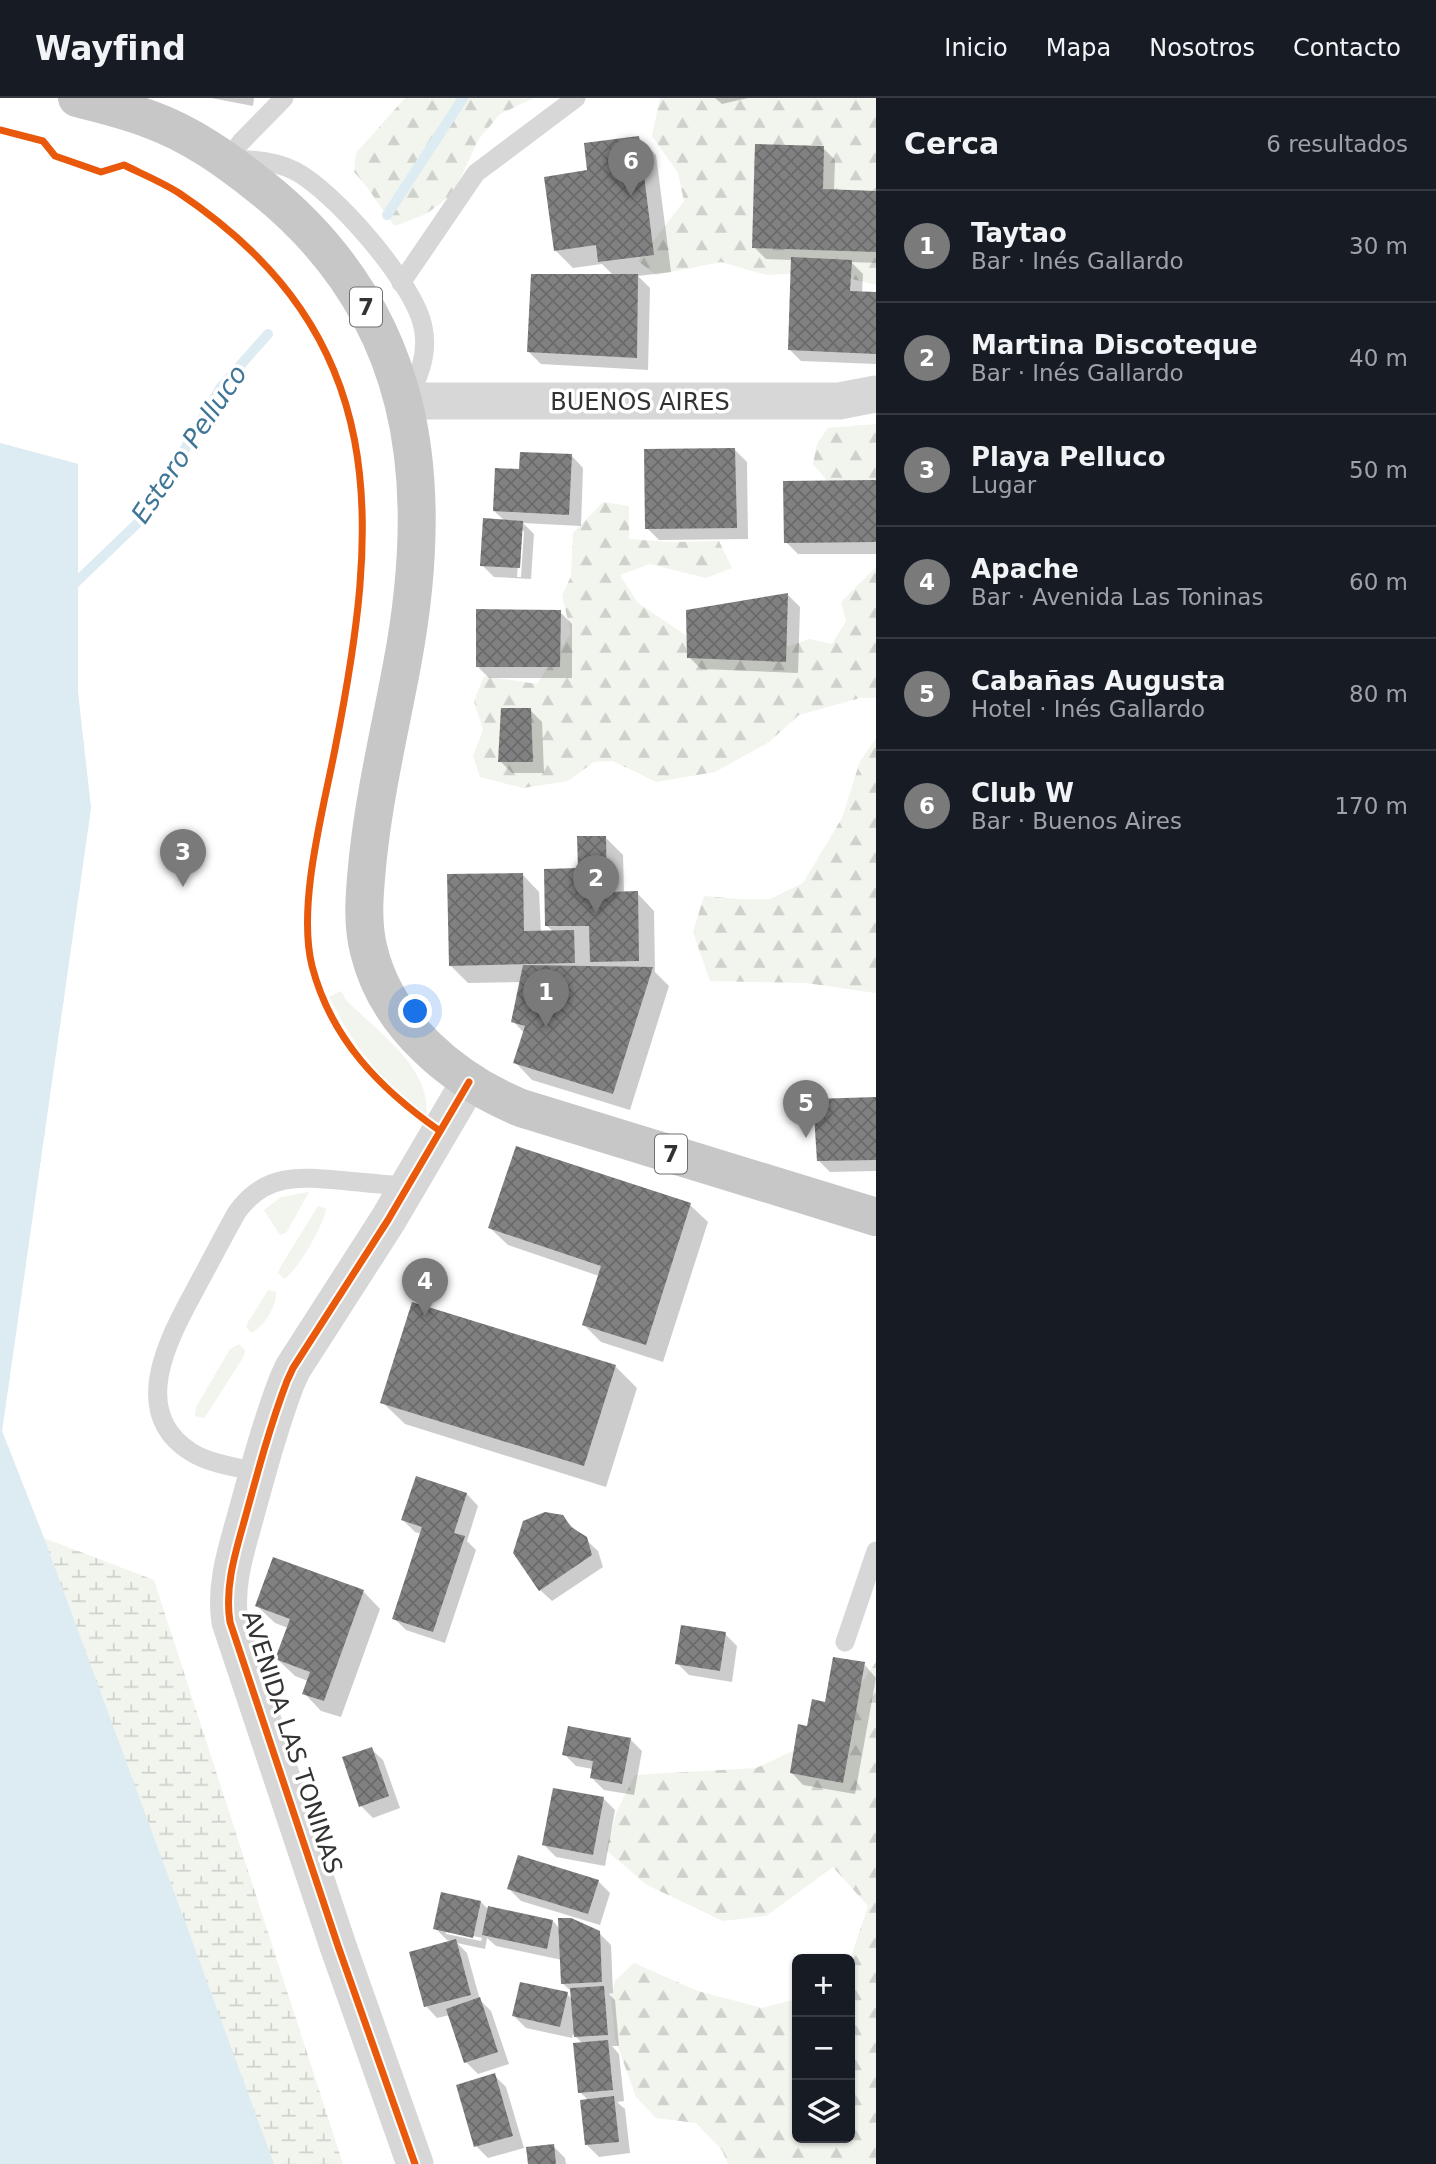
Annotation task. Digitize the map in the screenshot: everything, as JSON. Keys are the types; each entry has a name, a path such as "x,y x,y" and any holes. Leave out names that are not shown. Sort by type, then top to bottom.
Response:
{"highway":[{"name":"7","path":"77,98 151,119 181,133 227,160 297,219 320,243 357,291 382,335 398,379 416,476 415,574 402,664 372,821 366,874 365,927 369,953 392,1006 424,1045 469,1082 520,1108 876,1217"}],"street":[{"name":"BUENOS AIRES","path":"404,404 424,401 839,401 876,394"},
{"name":"AVENIDA LAS TONINAS","path":"415,2164 338,1946 230,1622 228,1587 258,1472 293,1368 408,1186 469,1082"}],"lane":[{"path":"227,160 284,98"},
{"path":"401,283 476,173 576,98"},
{"path":"227,160 261,161 295,171 310,181 349,217 392,268 419,312 424,328 422,367 404,404"},
{"path":"258,1472 209,1460 191,1452 166,1429 158,1400 158,1383 161,1363 171,1335 237,1212 251,1195 266,1185 295,1178 313,1178 408,1186"},
{"path":"845,1642 876,1551"}],"green space":[{"path":"405,98 534,98 500,114 478,140 454,193 426,214 395,226 354,172 356,153"},
{"path":"660,98 876,98 876,285 824,272 767,275 721,262 656,275 638,261 684,201 678,173 652,136"},
{"path":"876,424 876,498 835,490 813,464 817,444 828,428"},
{"path":"0,443 78,464 78,693 91,808 2,1431 44,1538 154,1580 343,2164 218,2164 0,1724"},
{"path":"603,502 629,506 629,539 668,542 719,541 732,568 706,578 650,564 620,575 638,603 712,653 775,651 809,639 832,644 846,621 841,602 876,567 876,698 860,698 799,715 769,742 715,772 656,782 613,761 594,762 568,781 523,788 480,777 473,756 483,730 474,701 484,676 537,684 571,633 562,596 571,576 573,533"},
{"path":"876,738 876,993 806,983 710,981 693,932 704,896 770,899 803,883 842,818 860,761"},
{"path":"341,991 346,1000 412,1067 421,1082 426,1099 426,1117 383,1077 349,1033 329,997"},
{"path":"309,1192 286,1233 280,1235 264,1210 281,1197"},
{"path":"318,1206 326,1209 320,1225 302,1258 284,1279 278,1273 281,1266"},
{"path":"268,1290 276,1292 272,1310 261,1326 251,1333 246,1327"},
{"path":"239,1344 245,1350 244,1356 204,1418 195,1416 196,1407 230,1349"},
{"path":"876,1662 876,2164 728,2164 722,2150 696,2123 656,2118 636,2097 615,2039 611,1996 615,1981 634,1963 698,1991 762,2008 792,2000 792,2143 855,2143 855,1954 852,1954 868,1906 833,1867 766,1916 723,1921 647,1885 606,1850 617,1811 635,1775 756,1768 824,1737"}],"shaded area":[{"path":"0,443 78,464 78,693 91,808 2,1431 44,1538 274,2164 0,2164"}],"building":[{"path":"639,136 654,255 598,262 596,245 554,251 544,177 587,170 584,143"},
{"path":"755,144 824,146 823,189 876,191 876,252 752,248"},
{"path":"791,257 852,260 850,291 876,292 876,354 788,350"},
{"path":"531,274 638,274 637,358 527,352"},
{"path":"735,448 737,528 645,529 644,449"},
{"path":"520,452 572,454 569,515 493,511 495,468 519,469"},
{"path":"876,480 876,542 784,543 783,481"},
{"path":"483,518 523,521 520,568 480,566"},
{"path":"788,593 786,662 687,658 686,610"},
{"path":"476,609 561,610 560,667 476,667"},
{"path":"501,708 531,708 533,762 498,762"},
{"path":"577,836 606,836 607,892 638,891 639,961 590,962 589,926 545,926 544,869 578,868"},
{"path":"523,873 524,931 574,930 575,963 449,966 447,874"},
{"path":"523,965 653,967 613,1094 513,1063 525,1026 511,1022"},
{"path":"876,1097 876,1160 817,1161 813,1099"},
{"path":"516,1146 691,1203 646,1345 582,1325 601,1266 488,1228"},
{"path":"412,1302 616,1365 584,1466 380,1403"},
{"path":"416,1476 467,1493 454,1533 465,1536 433,1632 392,1619 422,1527 401,1520"},
{"path":"545,1512 563,1515 571,1527 587,1537 592,1555 539,1591 513,1553 523,1521"},
{"path":"273,1557 364,1590 324,1701 302,1694 310,1672 275,1659 290,1619 255,1606"},
{"path":"681,1625 726,1632 720,1671 675,1664"},
{"path":"833,1657 865,1662 843,1783 790,1773 798,1724 807,1726 812,1699 825,1702"},
{"path":"568,1726 631,1738 622,1784 590,1778 593,1761 562,1755"},
{"path":"372,1747 389,1796 359,1807 342,1757"},
{"path":"553,1788 604,1797 593,1855 542,1845"},
{"path":"518,1855 599,1880 588,1914 507,1889"},
{"path":"441,1892 481,1901 473,1938 433,1929"},
{"path":"488,1906 553,1920 547,1949 482,1935"},
{"path":"558,1918 571,1918 600,1931 602,1982 561,1984"},
{"path":"456,1939 471,1995 424,2007 409,1952"},
{"path":"520,1982 568,1992 560,2027 512,2016"},
{"path":"604,1986 608,2035 574,2037 570,1988"},
{"path":"480,1997 498,2052 464,2063 446,2009"},
{"path":"608,2040 613,2090 578,2093 573,2043"},
{"path":"495,2073 513,2136 474,2147 456,2085"},
{"path":"614,2096 619,2142 585,2145 580,2100"},
{"path":"554,2144 556,2164 528,2164 526,2147"}],"waterway":[{"name":"Estero Pelluco","path":"387,215 463,98"},
{"name":"Estero Pelluco","path":"70,588 146,515 221,387 268,334"}],"cycle path":[{"path":"0,130 43,141 55,156 101,172 124,165 179,193 249,249 300,309 335,372 354,440 362,511 360,587 350,666 313,858 308,942 320,992 345,1039 378,1080 440,1131"},
{"path":"415,2164 338,1946 230,1622 229,1594 236,1552 261,1462 293,1368 388,1220 469,1082"}],"place":[{"name":"Club W","path":"631,196"},
{"name":"Playa Pelluco","path":"183,887"},
{"name":"Martina Discoteque","path":"596,913"},
{"name":"Taytao","path":"546,1027"},
{"name":"Cabañas Augusta","path":"806,1138"},
{"name":"Apache","path":"425,1316"}]}
